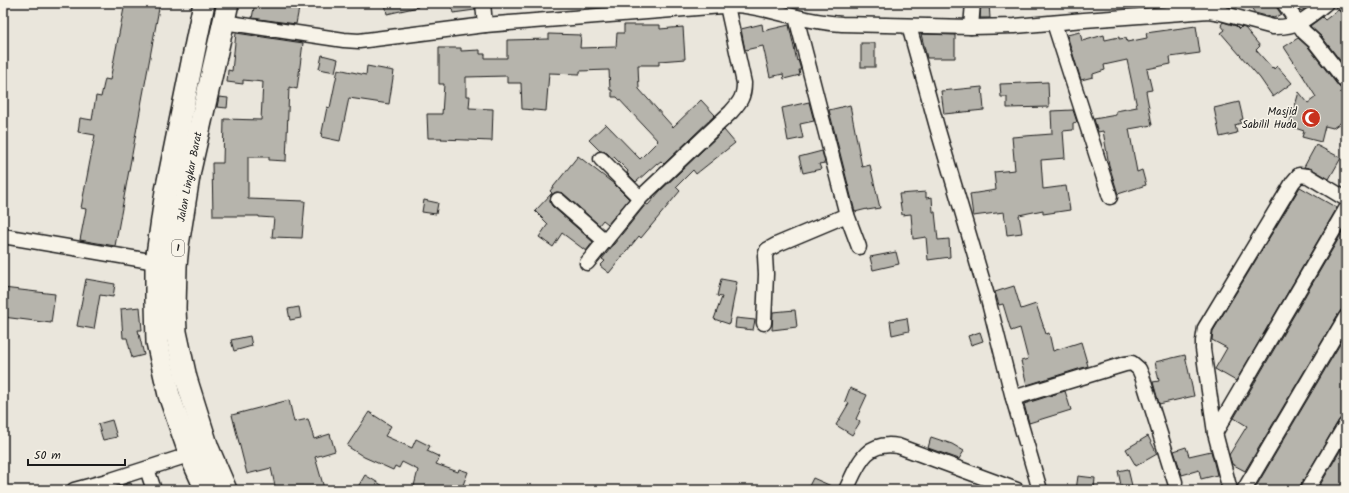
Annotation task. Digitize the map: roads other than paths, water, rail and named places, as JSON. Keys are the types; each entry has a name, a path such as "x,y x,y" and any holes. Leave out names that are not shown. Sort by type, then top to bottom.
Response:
{"highway":[{"name":"Jalan Lingkar Barat","path":"204,3 166,191 156,262 157,342 169,395 199,452 226,490"},
{"name":"Jalan Lingkar Barat","path":"206,490 186,378 176,332 175,284 178,245 190,170 226,12"}],"street":[{"path":"482,3 485,25"},
{"path":"971,27 973,3"},
{"path":"1284,3 1304,32 1315,42 1346,82"},
{"path":"226,12 352,41 485,25 663,7 754,5 796,17 830,23 909,26 1015,26 1209,11 1273,27 1287,26 1298,23 1308,18 1326,3"},
{"path":"1343,3 1346,6"},
{"path":"587,263 640,198 731,112 742,98 744,94 744,83 727,6"},
{"path":"796,17 847,215 859,247"},
{"path":"1054,23 1110,198"},
{"path":"909,26 988,299 1013,398 1040,490"},
{"path":"601,159 640,198"},
{"path":"1230,490 1215,432 1203,349 1205,328 1293,182 1299,175 1308,176 1346,199"},
{"path":"558,200 605,241"},
{"path":"1215,432 1346,209"},
{"path":"764,323 766,274 765,256 767,250 847,215"},
{"path":"3,236 156,262"},
{"path":"1244,490 1346,317"},
{"path":"1013,398 1132,363 1139,369 1142,376 1175,482"},
{"path":"1307,490 1346,424"},
{"path":"846,490 866,453 881,446 890,445 898,446 1017,490"},
{"path":"74,490 199,452"},
{"path":"147,469 154,490"}],"place":[{"name":"Masjid Sabilil Huda","path":"1311,118"}]}
